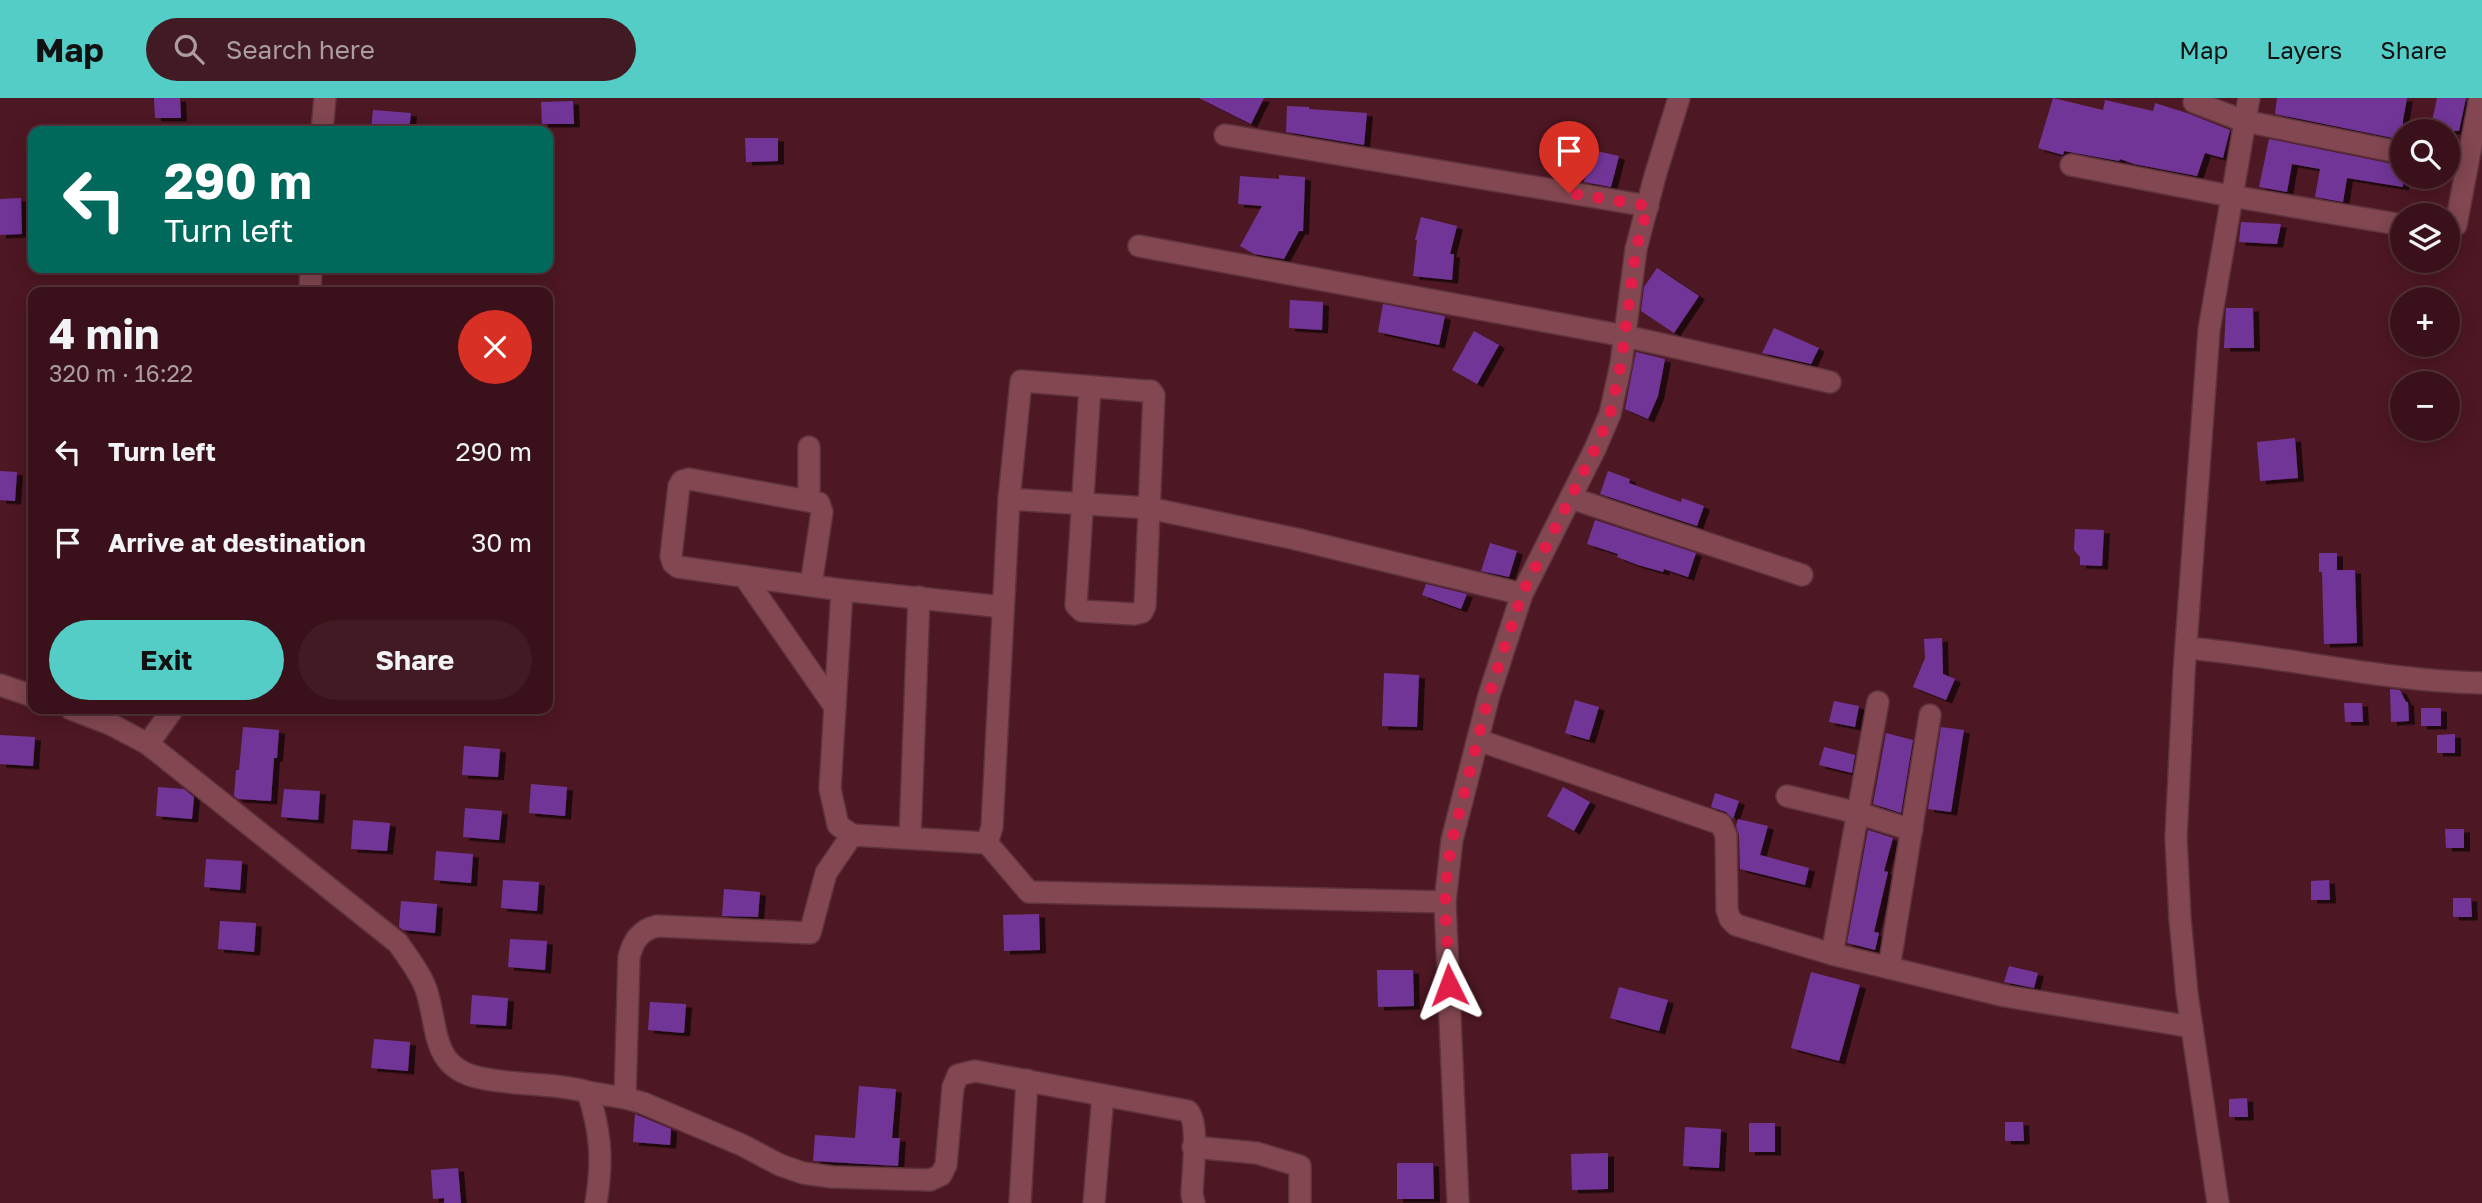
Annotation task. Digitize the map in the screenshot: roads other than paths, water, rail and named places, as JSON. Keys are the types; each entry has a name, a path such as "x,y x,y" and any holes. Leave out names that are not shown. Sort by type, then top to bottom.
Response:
{"street":[{"path":"322,126 325,98"},
{"path":"1458,1203 1445,902 1452,840 1506,640 1522,594 1610,414 1625,336 1636,249 1679,98"},
{"path":"2218,1203 2192,1027 2180,919 2176,838 2186,648 2209,330 2249,98"},
{"path":"2460,158 2480,98"},
{"path":"2194,102 2244,121 2390,150"},
{"path":"1225,135 1648,206"},
{"path":"2071,165 2390,223"},
{"path":"1139,246 1625,336 1830,382"},
{"path":"987,843 992,827 1009,499 1021,382 1151,391 1154,395 1145,606 1142,612 1134,614 1082,611 1076,605 1090,387"},
{"path":"809,447 809,499"},
{"path":"811,585 822,512 819,503 809,499 690,479 682,481 679,486 671,556 673,563 678,566 842,590 1003,607"},
{"path":"1571,498 1802,575"},
{"path":"1009,499 1149,508 1296,539 1522,594"},
{"path":"744,576 835,707"},
{"path":"842,590 830,789 838,825 852,835 987,843 1029,892 1445,902"},
{"path":"910,838 919,597"},
{"path":"2186,648 2242,653 2443,682 2482,683"},
{"path":"0,685 28,694"},
{"path":"1832,954 1878,702"},
{"path":"84,714 148,744 398,943 414,965 426,989 438,1045 445,1059 458,1070 480,1078 572,1088 625,1098 694,1124 780,1165 803,1173 832,1177 930,1180 941,1175 946,1165 953,1087 958,1075 975,1071 1027,1080 1188,1111 1193,1120 1194,1203"},
{"path":"148,744 169,714"},
{"path":"1889,968 1930,715"},
{"path":"1478,740 1721,824 1726,835 1727,910 1732,922 1832,954 2005,996 2192,1027"},
{"path":"1787,796 1858,813 1912,830"},
{"path":"625,1098 629,957 638,936 647,928 657,926 810,933 826,873 852,835"},
{"path":"1020,1203 1027,1080"},
{"path":"588,1092 601,1146 601,1176 596,1203"},
{"path":"1094,1203 1102,1096"},
{"path":"1193,1147 1257,1153 1300,1166 1300,1203"}]}
